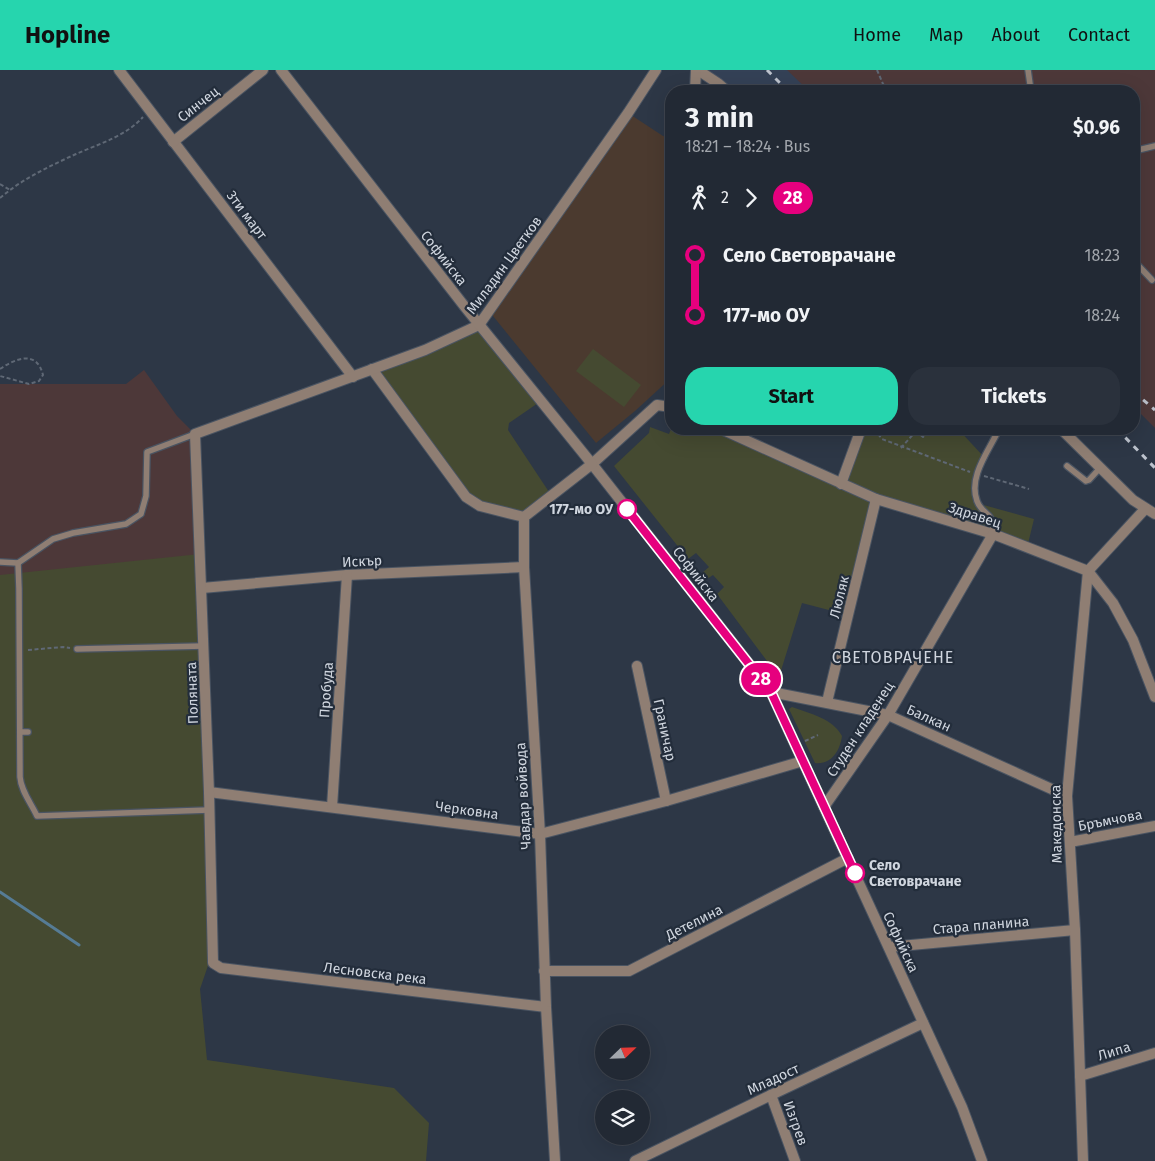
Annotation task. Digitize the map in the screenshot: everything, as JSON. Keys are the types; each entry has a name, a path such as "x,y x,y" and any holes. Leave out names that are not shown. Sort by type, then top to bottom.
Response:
{"street":[{"name":"3ти март","path":"119,70 353,377"},
{"name":"Синчец","path":"173,142 264,70"},
{"name":"Софийска","path":"281,70 479,325 592,464 771,692 962,1108 982,1161"},
{"name":"Миладин Цветков","path":"195,434 425,350 479,325 628,113 656,70"},
{"path":"696,85 697,70 720,85"},
{"path":"372,370 466,496 480,506 524,517 592,464 657,405 665,406"},
{"name":"Поляната","path":"195,434 202,588 213,952"},
{"name":"Здравец","path":"734,435 876,499 992,534 1088,571"},
{"path":"841,484 859,435"},
{"path":"1067,435 1133,500 1155,514"},
{"name":"Люляк","path":"828,702 876,499"},
{"path":"1145,509 1088,571 1113,603 1129,632 1155,697"},
{"name":"Чавдар войвода","path":"524,517 524,567 540,834 544,971 554,1161"},
{"name":"Студен кладенец","path":"824,808 888,715 992,534"},
{"name":"Искър","path":"202,588 347,575 524,567"},
{"name":"Македонска","path":"1083,1161 1075,930 1067,796 1088,571"},
{"name":"Пробуда","path":"332,806 347,575"},
{"name":"Граничар","path":"637,666 666,801"},
{"name":"Балкан","path":"771,692 888,715 1067,796"},
{"name":"Черковна","path":"209,792 332,806 540,834 666,801 803,760"},
{"name":"Бръмчова","path":"1070,842 1155,826"},
{"name":"Детелина","path":"544,971 629,971 848,858"},
{"name":"Стара планина","path":"889,947 1075,930"},
{"name":"Лесновска река","path":"213,952 213,963 221,968 546,1007"},
{"name":"Младост","path":"635,1161 770,1095 924,1024"},
{"name":"Липа","path":"1080,1076 1155,1053"},
{"name":"Изгрев","path":"770,1095 795,1161"}],"lane":[{"path":"1028,70 1030,85"},
{"path":"1140,150 1155,146"},
{"path":"1140,267 1152,280"},
{"path":"0,562 18,563 53,539 73,533 126,524 141,514 146,496 147,452 195,434"},
{"path":"992,534 993,524 990,516 977,501 976,483 983,458 996,435"},
{"path":"1067,466 1086,481 1100,468"},
{"path":"18,563 21,787 27,794 37,816 209,810"},
{"path":"78,649 204,646"},
{"path":"20,732 28,732"}],"path":[{"path":"877,70 884,85"},
{"path":"0,198 10,190 68,158 123,133 140,120 149,110"},
{"path":"0,184 10,190"},
{"path":"0,369 7,364 28,358 36,361 41,366 43,375 39,381 29,384 0,376"},
{"path":"879,435 882,439 902,448 1029,489"},
{"path":"902,448 911,435"},
{"path":"19,651 63,647 78,649"},
{"path":"802,742 818,735"}],"shaded area":[{"path":"698,70 796,70 811,85 719,85"},
{"path":"787,70 1155,70 1155,428 1140,413 1140,85 803,85"},
{"path":"628,113 665,136 665,384 596,443 489,311"},
{"path":"144,370 177,416 195,434 209,792 0,575 0,384 126,384"}],"green space":[{"path":"479,325 541,401 509,423 508,430 551,495 524,517 480,506 372,369"},
{"path":"593,349 641,385 624,407 576,371"},
{"path":"650,427 665,433 665,435 734,435 841,484 859,435 964,435 984,457 976,483 980,504 1034,519 1027,548 877,500 848,615 802,603 779,677 717,594 724,587 713,575 707,579 702,573 709,567 696,553 688,559 614,466 649,433"},
{"path":"200,554 213,951 200,989 207,1060 394,1088 429,1123 426,1161 0,1161 0,575"},
{"path":"792,707 827,721 842,736 834,756 826,762 815,763 789,709"}],"waterway":[{"path":"0,892 79,945"}],"railway":[{"path":"767,70 782,85"},
{"path":"1140,397 1155,410"},
{"path":"1123,435 1155,468"}],"bus line":[{"name":"28","path":"627,509 771,692 855,873"}],"place":[{"name":"177-мо ОУ","path":"627,509"},
{"name":"Село Световрачане","path":"855,873"}],"district":[{"name":"СВЕТОВРАЧЕНЕ","path":"893,657"}]}
